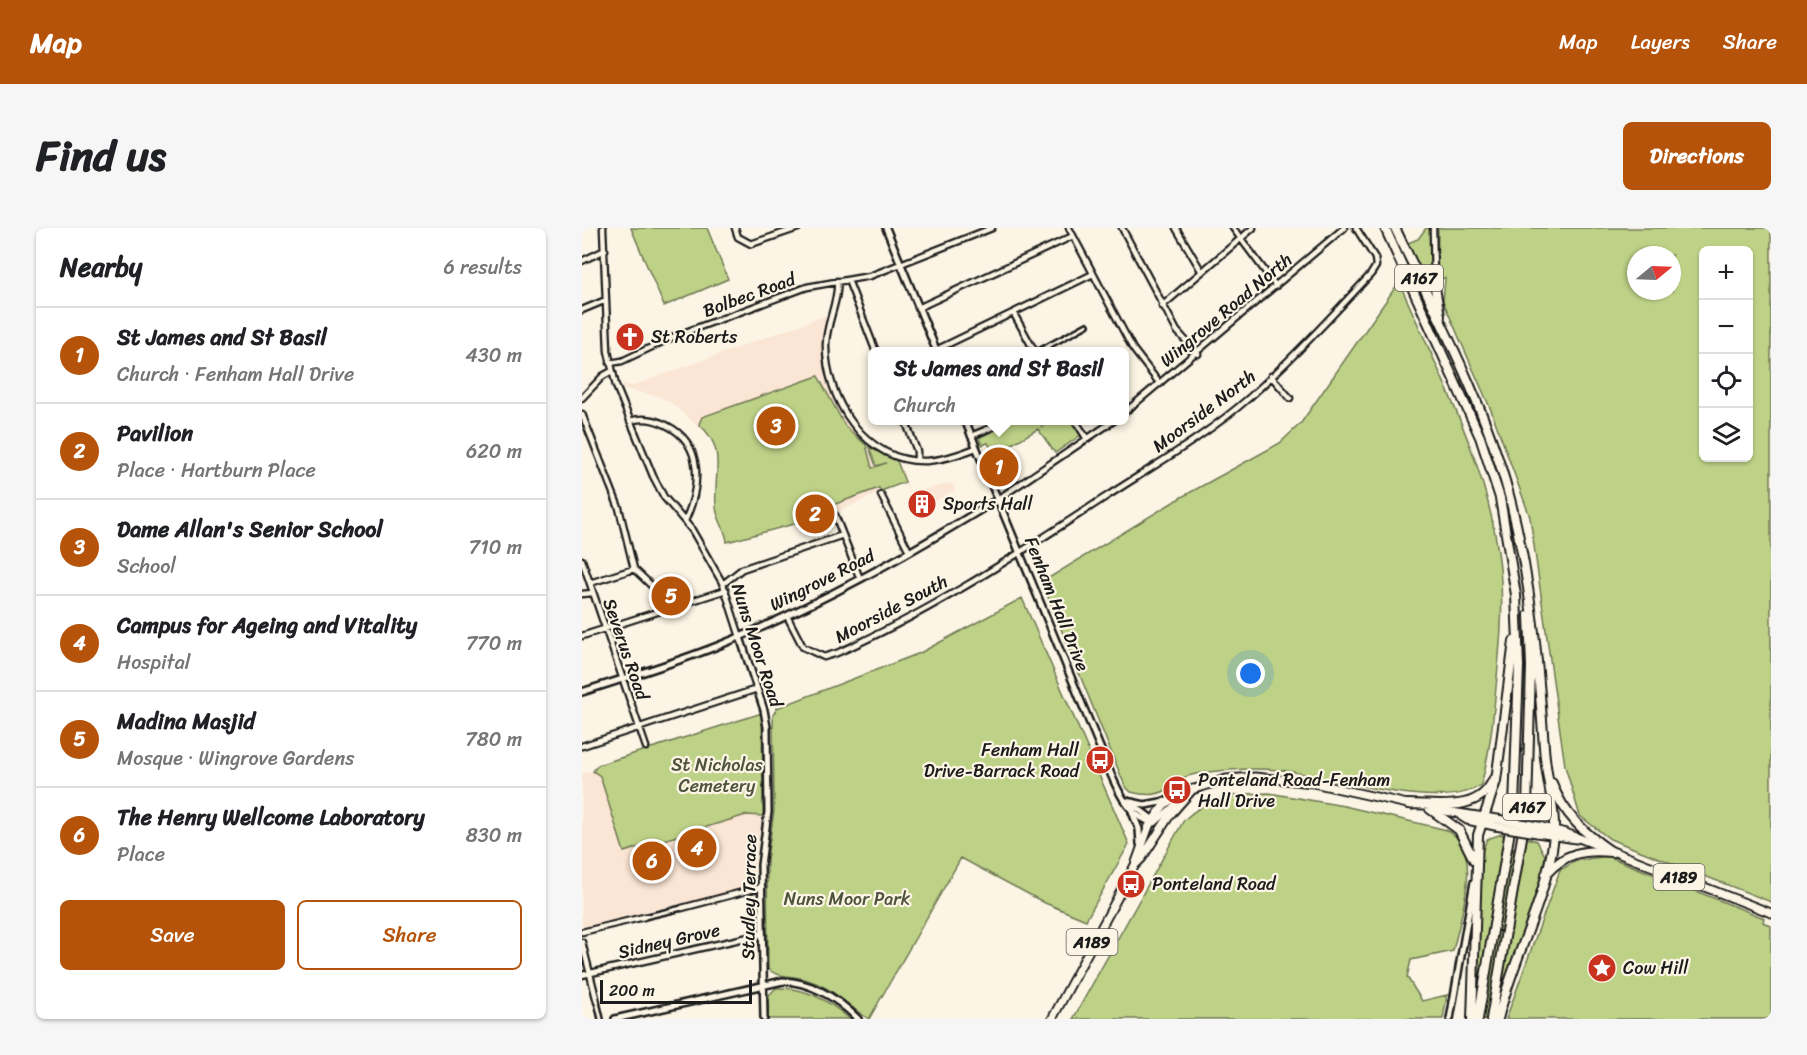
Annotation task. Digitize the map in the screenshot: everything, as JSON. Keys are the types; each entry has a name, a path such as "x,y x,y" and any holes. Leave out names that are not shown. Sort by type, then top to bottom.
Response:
{"highway":[{"name":"A167","path":"1385,228 1480,437 1500,498 1516,595 1519,688 1514,807 1478,1019"},
{"name":"A167","path":"1395,228 1474,397 1509,495 1528,593 1531,666 1527,808 1491,1019"},
{"path":"1434,282 1443,329"},
{"path":"1498,1019 1545,875 1554,833 1555,813 1544,752 1535,626 1528,593"},
{"path":"1472,1019 1476,864 1482,820 1493,792 1499,765 1514,648 1516,595"},
{"path":"1544,752 1554,788 1566,811 1585,833 1612,852"},
{"path":"1408,804 1450,804 1477,800 1489,788 1499,765"},
{"path":"1430,809 1459,830 1476,864"},
{"path":"1545,875 1557,862 1575,853 1593,850 1612,852"}],"main road":[{"name":"A189","path":"1052,1019 1135,865 1140,844 1168,801 1226,779 1255,777 1313,783 1461,816 1538,829 1576,839 1771,913"},
{"name":"A189","path":"1135,865 1142,858 1158,831 1192,791"}],"street":[{"name":"Nuns Moor Road","path":"603,228 612,371 630,421 664,497 685,521 724,587 757,689 766,727 768,812"},
{"path":"735,228 738,237 751,244 798,228"},
{"path":"886,228 934,347"},
{"name":"Bolbec Road","path":"610,363 622,361 675,336 807,287 870,276 992,228"},
{"path":"1069,228 1133,349 1160,384"},
{"path":"1122,228 1177,331 1198,354"},
{"path":"1176,228 1202,272"},
{"path":"1233,228 1276,286"},
{"path":"1162,306 1252,228"},
{"name":"Wingrove Road North","path":"1129,409 1198,354 1344,228"},
{"name":"Moorside North","path":"1019,554 1164,459 1249,398 1322,327 1376,266 1375,258 1356,228"},
{"path":"1434,228 1434,282"},
{"path":"918,308 1073,236"},
{"path":"582,261 604,250"},
{"path":"944,347 1093,274"},
{"path":"848,280 874,347"},
{"path":"837,281 839,289 830,313 826,345 827,369 835,395 857,430 869,440 899,456 917,460 933,460 976,448"},
{"path":"582,310 606,300"},
{"path":"1014,314 1034,347"},
{"path":"1044,347 1087,325"},
{"path":"1129,352 1133,349"},
{"path":"582,398 603,376 612,371"},
{"path":"1271,376 1290,398"},
{"path":"582,414 619,507 634,569 655,589 663,610"},
{"path":"630,421 640,418 651,419 672,428 693,451 696,461 696,486 685,521"},
{"path":"907,425 917,451 917,460"},
{"name":"Fenham Hall Drive","path":"967,425 1019,554 1125,800 1131,810 1154,821"},
{"path":"1078,425 1087,439"},
{"path":"998,499 1108,425"},
{"path":"971,436 995,426"},
{"path":"881,495 909,551"},
{"name":"Wingrove Road","path":"582,692 740,637 787,616 860,579 998,499"},
{"path":"835,515 860,579"},
{"path":"582,636 663,610 724,587 742,569 843,535"},
{"name":"Moorside South","path":"787,616 803,648 824,657 837,654 920,612 1019,554"},
{"name":"Severus Road","path":"582,560 646,747"},
{"path":"590,583 634,569"},
{"path":"582,594 593,593"},
{"path":"582,746 757,689"},
{"path":"1154,821 1177,800 1192,791"},
{"path":"1125,800 1145,805 1168,801"},
{"path":"1125,800 1154,821 1158,831"},
{"path":"1131,810 1139,829 1140,844"},
{"name":"Studley Terrace","path":"764,1019 761,865 768,812"},
{"path":"1450,1019 1475,878"},
{"path":"582,932 762,887"},
{"name":"Sidney Grove","path":"582,975 762,934"},
{"path":"582,942 601,1019"},
{"path":"615,1019 783,981 805,985 832,998 858,1019"}],"shaded area":[{"path":"827,315 822,333 822,362 830,392 844,418 865,440 898,459 910,493 952,483 955,490 918,511 904,482 830,515 727,542 715,506 718,460 713,439 670,402 658,396 623,389 622,384 632,386"},
{"path":"593,771 600,776 624,851 746,815 763,816 756,851 754,886 582,927 582,774"}],"green space":[{"path":"631,228 707,228 728,279 664,306"},
{"path":"1398,228 1401,228 1408,243 1418,239 1426,228 1430,228 1432,259 1429,291"},
{"path":"1438,228 1771,228 1771,902 1610,839 1580,816 1565,766 1530,517 1491,410 1443,301 1445,278 1438,279"},
{"path":"1399,282 1461,422 1486,494 1494,530 1500,568 1501,628 1491,736 1481,785 1463,793 1439,796 1384,790 1280,770 1243,769 1189,776 1178,780 1157,794 1144,795 1131,792 1125,786 1042,582 1180,498 1280,443 1301,423"},
{"path":"818,376 845,426 866,445 872,468 886,463 876,466 869,447 897,461 905,482 881,491 879,488 830,506 828,503 797,516 798,523 727,542 716,507 716,453 708,434 699,424 702,417"},
{"path":"1002,425 1041,425 1042,427 1074,425 1081,435 1055,453 1038,429 998,452 997,448 992,450 988,443 982,445 979,438"},
{"name":"Nuns Moor Park","path":"1022,598 1129,844 1086,920 1045,903 961,858 869,1019 831,991 814,982 772,972 768,969 767,859 774,811 773,715 777,708 920,653"},
{"name":"St Nicholas Cemetery","path":"762,713 763,816 746,815 624,852 600,776 593,771 598,765"},
{"path":"1269,793 1344,806 1443,829 1456,837 1464,850 1467,883 1465,902 1453,951 1411,960 1407,977 1422,1001 1447,995 1443,1019 1073,1019 1184,820 1213,801 1233,795"},
{"path":"1502,834 1504,837 1475,1006 1480,857 1487,839"},
{"path":"1527,838 1537,841 1545,856 1542,877 1502,996 1500,995"},
{"path":"1514,847 1514,863 1487,1019 1481,1019 1508,860"},
{"path":"1607,856 1764,918 1763,922 1771,926 1771,1019 1506,1019 1560,870 1576,861"},
{"path":"776,988 797,990 816,996 850,1019 768,1019 769,995"}],"place":[{"name":"St Roberts","path":"630,337"},
{"name":"Dame Allan's Senior School","path":"776,426"},
{"name":"St James and St Basil","path":"999,467"},
{"name":"Sports Hall","path":"922,504"},
{"name":"Pavilion","path":"815,514"},
{"name":"Madina Masjid","path":"671,596"},
{"name":"Fenham Hall Drive-Barrack Road","path":"1100,760"},
{"name":"Ponteland Road-Fenham Hall Drive","path":"1177,790"},
{"name":"Campus for Ageing and Vitality","path":"697,848"},
{"name":"The Henry Wellcome Laboratory","path":"652,861"},
{"name":"Ponteland Road","path":"1131,884"},
{"name":"Cow Hill","path":"1602,968"}]}
